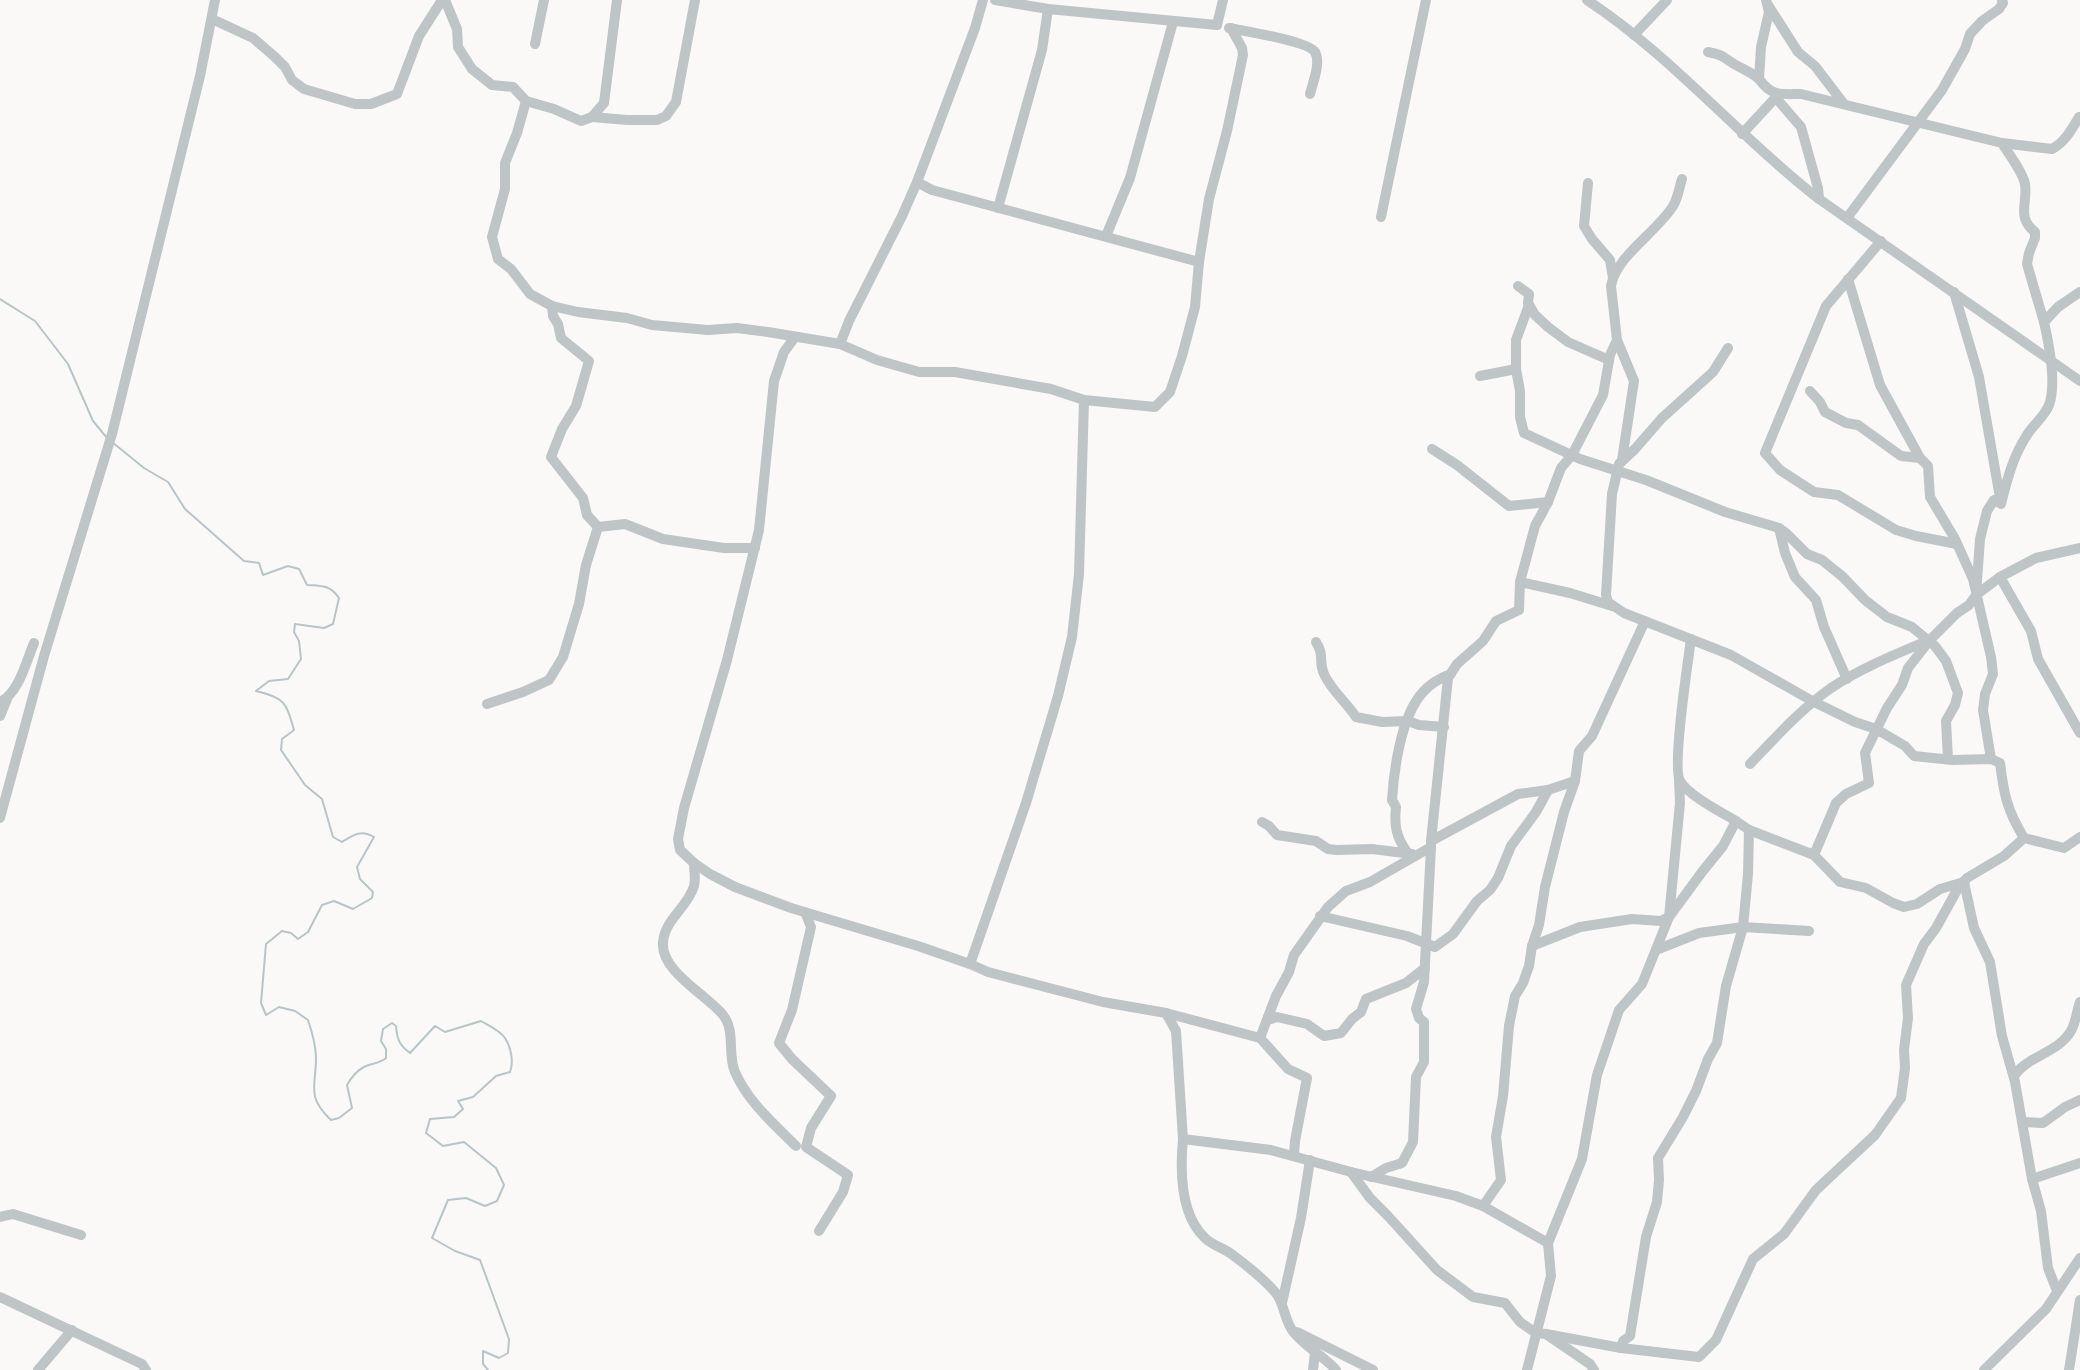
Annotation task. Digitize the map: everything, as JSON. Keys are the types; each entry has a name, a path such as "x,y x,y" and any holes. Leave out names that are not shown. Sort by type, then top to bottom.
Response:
{"street":[{"path":"0,818 33,698 112,434 164,225 215,0"},
{"path":"212,19 253,38 275,57 285,67 292,80 304,89 355,104 371,104 397,94 419,36 443,0"},
{"path":"443,0 457,29 458,47 472,69 492,85 513,87 526,101 554,109 581,121 592,117 645,121 657,120 666,116 676,102 694,0"},
{"path":"535,44 544,0"},
{"path":"592,117 604,103 617,0"},
{"path":"840,344 917,182 975,28 983,0"},
{"path":"995,0 1048,9 1217,25 1281,38 1311,48 1315,52 1317,62 1310,94"},
{"path":"1217,25 1223,0"},
{"path":"1381,217 1426,0"},
{"path":"1587,0 1634,35 1787,174 1819,199 2080,381"},
{"path":"1634,35 1667,0"},
{"path":"1847,218 1942,90 1965,49 1970,34 1982,21 1999,9 2003,3 2001,0"},
{"path":"1767,2 1798,52 1815,66 1844,104"},
{"path":"1759,80 1761,47 1769,12 1767,2"},
{"path":"998,208 1042,50 1048,9"},
{"path":"1106,236 1130,178 1173,22"},
{"path":"526,101 505,163 505,189 492,237 498,259 511,269 530,294 552,306 592,315 627,318 652,325 708,330 737,328 795,336 840,344 877,360 919,372 955,372 1052,389 1084,400 1155,406 1170,392 1195,307 1199,262 1209,200 1243,55 1242,48 1231,28"},
{"path":"1708,52 1722,54 1733,64 1748,70 1767,91 1778,96 1802,127 1819,199"},
{"path":"1742,134 1778,96 1801,94 2002,143 2052,148 2059,145 2080,117"},
{"path":"2080,117 2080,122"},
{"path":"2001,504 2008,475 2019,450 2049,404 2052,360 2044,322 2027,264 2035,232 2027,226 2024,215 2025,184 2002,143"},
{"path":"1682,179 1672,207 1641,244 1622,262 1611,285 1617,340 1634,381 1622,460 1616,471 1612,494 1606,595 1608,602 1645,621 1731,655 1814,702 1855,722 1876,729 1905,746 1914,756 1991,759 2000,763 2003,790 2010,815 2024,838 2064,848 2080,837"},
{"path":"917,182 932,190 1199,262"},
{"path":"1588,183 1584,226 1610,260 1613,279"},
{"path":"1881,241 1826,306 1765,453 1780,470 1814,492 1838,495 1896,530 1957,544"},
{"path":"1848,279 1880,385 1920,458 1928,466 1930,497 1957,544 1973,579 1993,674 1985,694 1983,710 1991,759"},
{"path":"1518,286 1529,294 1529,305 1516,340 1520,417 1524,433 1580,459 1646,480 1725,512 1779,528 1807,554 1822,560 1836,571 1865,600 1887,617 1912,627 1929,641 1946,661 1958,693 1955,705 1946,721 1948,759"},
{"path":"1954,292 1979,377 2001,504"},
{"path":"2044,322 2058,307 2080,292"},
{"path":"1529,305 1535,315 1568,342 1609,360"},
{"path":"552,306 561,338 589,362 576,406 562,429 551,457 583,498 587,515 598,527"},
{"path":"795,336 784,352 774,381 759,530 727,660 684,808 678,839 680,850 710,874 735,887 805,912 970,964 988,972 1103,1002 1166,1013 1260,1038 1288,1069 1307,1078 1294,1155"},
{"path":"1371,1177 1386,1168 1402,1163 1413,1142 1416,1077 1424,1062 1424,1022 1419,1018 1416,1010 1424,982 1431,844 1448,678 1457,664 1483,641 1496,621 1519,610 1520,582 1530,540 1561,468 1572,455 1603,395 1609,360 1617,340"},
{"path":"1622,460 1635,449 1662,418 1713,372 1728,348"},
{"path":"1479,376 1516,369"},
{"path":"1810,391 1825,412 1846,423 1864,428 1901,456 1920,458"},
{"path":"970,964 1026,803 1058,696 1072,638 1080,574 1084,400"},
{"path":"1432,449 1457,465 1509,506 1548,502"},
{"path":"1976,595 1980,539 1987,511 1994,500 2001,504"},
{"path":"598,527 625,524 663,539 724,548 755,548"},
{"path":"487,704 523,692 549,680 564,657 579,604 586,565 598,527"},
{"path":"1779,528 1785,553 1795,577 1816,600 1824,627 1847,679"},
{"path":"1814,855 1836,803 1846,794 1869,783 1865,753 1887,708 1902,685 1911,663 1929,641 1969,605 1976,595 2000,577 2036,558 2079,550"},
{"path":"2000,577 2031,631 2038,659 2080,733"},
{"path":"1520,582 1614,606"},
{"path":"1483,1206 1501,1180 1496,1137 1503,1096 1509,1026 1515,996 1526,974 1539,925 1545,887 1564,812 1575,781 1579,751 1592,736 1645,621"},
{"path":"1669,917 1680,803 1676,757 1691,639"},
{"path":"1750,764 1781,731 1830,688 1869,665 1929,641"},
{"path":"1316,642 1322,651 1321,662 1324,675 1356,717 1382,722 1408,721 1419,725 1444,727"},
{"path":"0,716 4,701 19,679 34,643"},
{"path":"1411,854 1399,841 1394,821 1396,807 1392,800 1398,750 1408,721 1422,693 1437,680 1451,674"},
{"path":"1679,780 1690,792 1749,830 1814,855 1840,882 1866,888 1904,907 1917,904 1940,889 1964,882"},
{"path":"1260,1038 1289,972 1294,955 1320,916 1346,891 1370,882 1411,854 1518,794 1548,790 1575,781"},
{"path":"1320,916 1407,936 1435,946 1453,934 1477,901 1490,890 1498,878 1511,846 1536,812 1548,790"},
{"path":"1262,822 1277,836 1316,842 1328,849 1372,849 1411,854"},
{"path":"1527,1370 1541,1334 1551,1276 1548,1243 1582,1159 1597,1076 1619,1010 1642,984 1669,917 1723,846 1736,822"},
{"path":"1620,1348 1623,1341 1630,1336 1646,1237 1656,1202 1659,1180 1658,1158 1683,1117 1717,1043 1726,986 1743,927 1749,830"},
{"path":"1541,1334 1620,1348 1699,1357 1716,1340 1753,1258 1784,1234 1816,1190 1875,1135 1901,1098 1908,1018 1906,985 1924,944 1964,882 1985,866 2004,856 2024,838"},
{"path":"694,863 694,886 666,929 663,942 664,951 682,978 724,1016 731,1039 734,1071 749,1098 796,1146"},
{"path":"1964,882 1974,928 1990,962 2002,1036 2014,1077 2032,1179 2041,1211 2048,1268 2057,1291"},
{"path":"805,912 811,927 792,1010 779,1043 792,1059 831,1096 811,1128 806,1147 848,1175 843,1192 819,1231"},
{"path":"1532,946 1580,927 1632,919 1662,921 1669,917"},
{"path":"1656,950 1699,933 1743,927 1809,931"},
{"path":"1268,1017 1306,1024 1324,1036 1341,1033 1352,1018 1361,1011 1366,999 1406,983 1425,968"},
{"path":"2014,1077 2019,1069 2059,1046 2072,1029 2080,1002"},
{"path":"1166,1013 1176,1030 1184,1139 1182,1167 1188,1215 1207,1239 1237,1258 1277,1293 1284,1317 1299,1340 1336,1370"},
{"path":"2022,1122 2043,1123 2080,1100"},
{"path":"1184,1139 1239,1145 1294,1155 1371,1177 1456,1196 1483,1206 1548,1243"},
{"path":"1281,1303 1301,1218 1310,1160"},
{"path":"2032,1179 2080,1163"},
{"path":"1352,1172 1370,1198 1437,1270 1473,1297 1505,1303 1520,1322 1590,1364 1594,1370"},
{"path":"0,1217 13,1214 81,1235"},
{"path":"1984,1370 2046,1309 2080,1258"},
{"path":"0,1297 142,1364 146,1370"},
{"path":"2069,1370 2080,1300"},
{"path":"1291,1329 1373,1370"},
{"path":"38,1370 72,1330"},
{"path":"1313,1370 1315,1352"}],"waterway":[{"path":"0,299 35,321 68,364 93,421 107,438"},
{"path":"112,442 144,468 168,482 185,509 244,561 259,563 263,575 288,566 299,569 307,585 326,587 339,598 333,624 324,628 295,624 294,632 299,641 301,659 288,679 269,681 256,691 279,699 286,708 294,730 282,739 281,750 305,785 322,799 333,837 342,842 361,833 374,837 357,867 360,879 373,892 372,898 353,909 334,901 322,905 308,932 298,939 291,933 282,931 266,944 261,1003 266,1015 279,1007 295,1011 308,1020 316,1053 315,1097 323,1112 331,1120 339,1118 352,1108 347,1085 354,1075 364,1067 386,1058 386,1049 381,1041 383,1029 392,1023 396,1026 401,1044 410,1053 435,1026 445,1032 481,1021 505,1038 511,1055 510,1072 496,1076 473,1097 458,1101 463,1109 454,1117 430,1119 426,1133 443,1146 464,1142 496,1168 504,1185 497,1201 485,1206 466,1198 448,1200 432,1238 455,1251 480,1260 509,1339 508,1353 499,1358 483,1351 483,1364 488,1370"}]}
